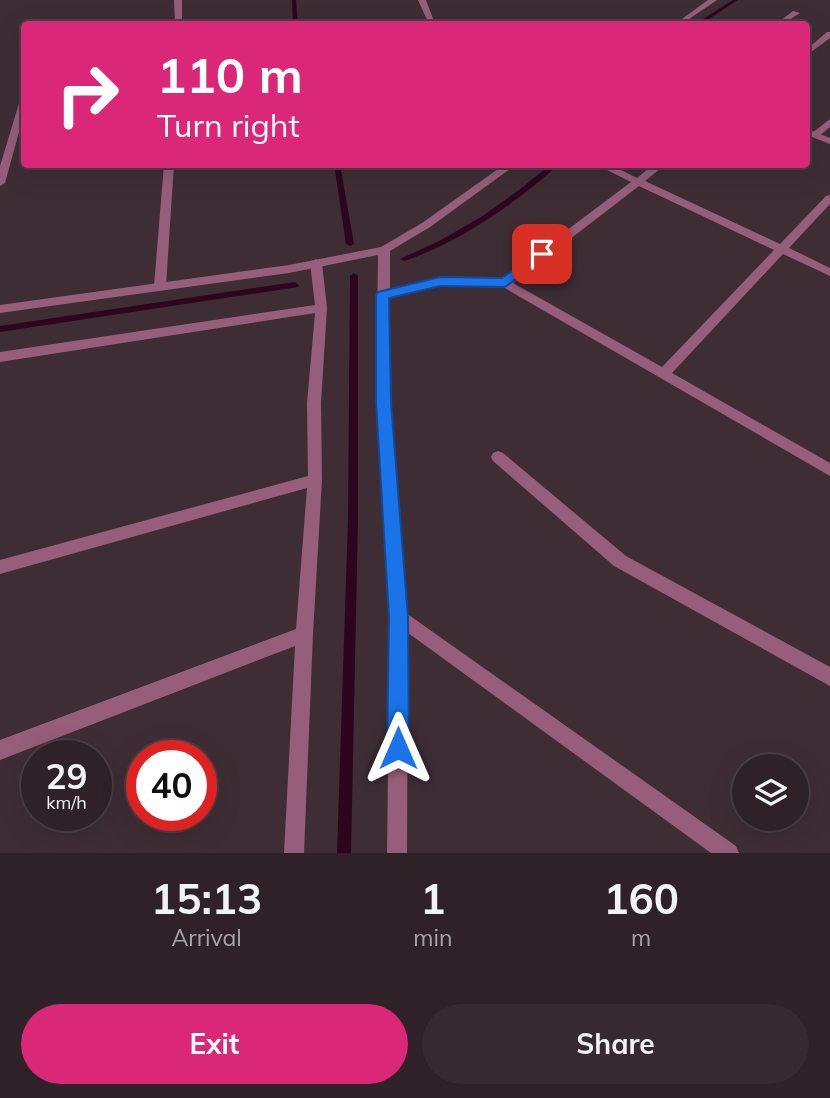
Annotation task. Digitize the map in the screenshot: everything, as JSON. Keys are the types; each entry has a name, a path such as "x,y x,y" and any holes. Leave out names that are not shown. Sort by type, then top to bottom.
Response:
{"street":[{"path":"178,0 179,21"},
{"path":"422,0 431,21"},
{"path":"682,21 713,0"},
{"path":"784,21 796,13"},
{"path":"810,51 830,34"},
{"path":"0,183 21,110"},
{"path":"811,134 830,122"},
{"path":"811,134 830,141"},
{"path":"160,286 169,168"},
{"path":"0,309 316,263 384,250 426,225 506,168"},
{"path":"607,168 830,272"},
{"path":"505,283 656,168"},
{"path":"664,373 830,198"},
{"path":"384,250 383,402 399,617 397,853"},
{"path":"294,853 304,634 315,480 314,403 321,308 316,263"},
{"path":"383,295 440,281 505,283 830,470"},
{"path":"0,357 321,308"},
{"path":"498,457 620,561 830,677"},
{"path":"0,567 315,480"},
{"path":"399,617 729,853"},
{"path":"0,750 304,634"}],"waterway":[{"path":"294,0 296,21"},
{"path":"703,21 736,0"},
{"path":"338,168 350,244"},
{"path":"404,259 463,231 551,168"},
{"path":"344,853 353,519 354,276"},
{"path":"0,329 295,285"}],"route":[{"path":"398,748 399,617 383,402 383,295 440,281 505,283 542,254"}]}
